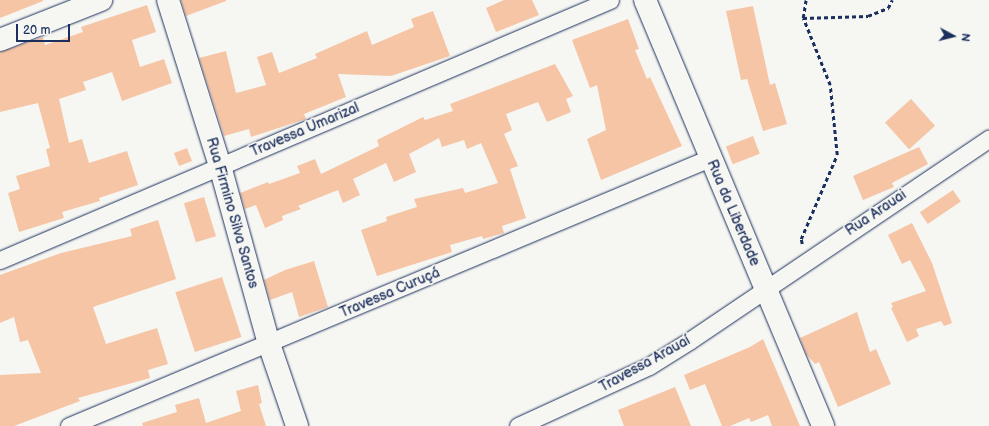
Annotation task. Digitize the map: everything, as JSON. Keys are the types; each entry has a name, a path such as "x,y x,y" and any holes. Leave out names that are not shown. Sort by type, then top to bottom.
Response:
{"street":[{"path":"0,40 101,0"},
{"name":"Rua Firmino Silva Santos","path":"168,0 220,166 268,344 297,426"},
{"name":"Travessa Umarizal","path":"0,260 610,0"},
{"name":"Rua da Liberdade","path":"645,0 823,426"},
{"name":"Rua Arauai","path":"765,290 989,139"},
{"name":"Travessa Curuçá","path":"69,426 710,158"},
{"name":"Travessa Arauaí","path":"518,426 649,366 765,290"}],"path":[{"path":"804,263 801,239 837,155 830,85 803,18 806,0"},
{"path":"803,18 868,16 888,8 892,0"}],"building":[{"path":"0,0 43,0 43,1 0,18"},
{"path":"181,0 226,0 226,1 186,16"},
{"path":"504,0 532,0 539,15 496,32 486,8"},
{"path":"147,5 156,32 132,40 140,67 164,59 172,83 122,101 112,72 83,82 86,90 59,99 69,143 82,139 89,163 127,151 138,185 99,198 100,201 62,212 64,218 19,232 8,193 20,189 16,176 50,166 46,149 50,148 38,103 0,112 0,52 43,37 45,45 83,32 81,27"},
{"path":"753,6 770,85 775,83 787,124 763,131 747,79 741,80 726,11"},
{"path":"433,11 450,56 391,76 338,74 346,97 304,114 306,119 251,137 249,129 224,136 199,58 226,51 236,93 266,85 257,57 272,52 279,73 317,58 315,54 367,31 372,45 414,27 411,19"},
{"path":"628,19 639,49 635,50 647,79 650,77 682,146 601,180 587,139 606,130 597,85 590,88 572,40"},
{"path":"555,64 573,96 566,99 571,112 547,122 538,102 506,114 512,130 504,134 518,166 510,169 526,218 502,226 504,233 483,239 482,236 450,245 452,252 377,276 361,230 387,221 386,217 417,207 414,199 463,188 465,193 498,183 481,143 467,149 464,140 442,147 439,138 409,154 416,172 394,182 386,163 353,179 360,195 343,203 338,190 298,206 301,209 282,216 283,220 265,228 256,205 245,209 240,193 268,182 269,184 300,173 297,166 315,159 321,174 379,146 377,140 423,117 425,120 453,111 450,104"},
{"path":"911,99 935,126 909,149 885,122"},
{"path":"753,136 760,154 733,164 726,146"},
{"path":"919,147 928,164 892,183 894,187 863,200 853,176"},
{"path":"187,148 192,161 179,166 174,153"},
{"path":"953,190 961,202 928,224 920,212"},
{"path":"204,197 216,236 196,242 184,203"},
{"path":"158,220 176,279 93,307 106,344 157,328 168,364 148,370 150,378 78,398 80,401 14,426 0,426 0,375 41,373 28,340 20,342 14,317 0,323 0,275 61,253 132,236 130,229"},
{"path":"912,223 932,263 952,323 944,326 941,321 916,329 919,336 907,342 891,308 893,307 891,303 926,291 910,260 902,264 888,235"},
{"path":"314,261 328,307 299,317 292,292 270,300 264,280 285,270"},
{"path":"222,277 241,337 195,352 175,292"},
{"path":"857,312 870,352 876,349 891,384 838,407 819,362 815,364 806,354 800,338"},
{"path":"763,339 800,426 772,426 768,415 751,422 749,418 730,426 722,426 705,384 690,390 684,375 750,347"},
{"path":"258,385 262,403 259,404 266,426 143,426 142,423 177,412 175,405 199,398 206,423 241,411 236,391"},
{"path":"675,387 691,426 624,426 618,410"}]}
